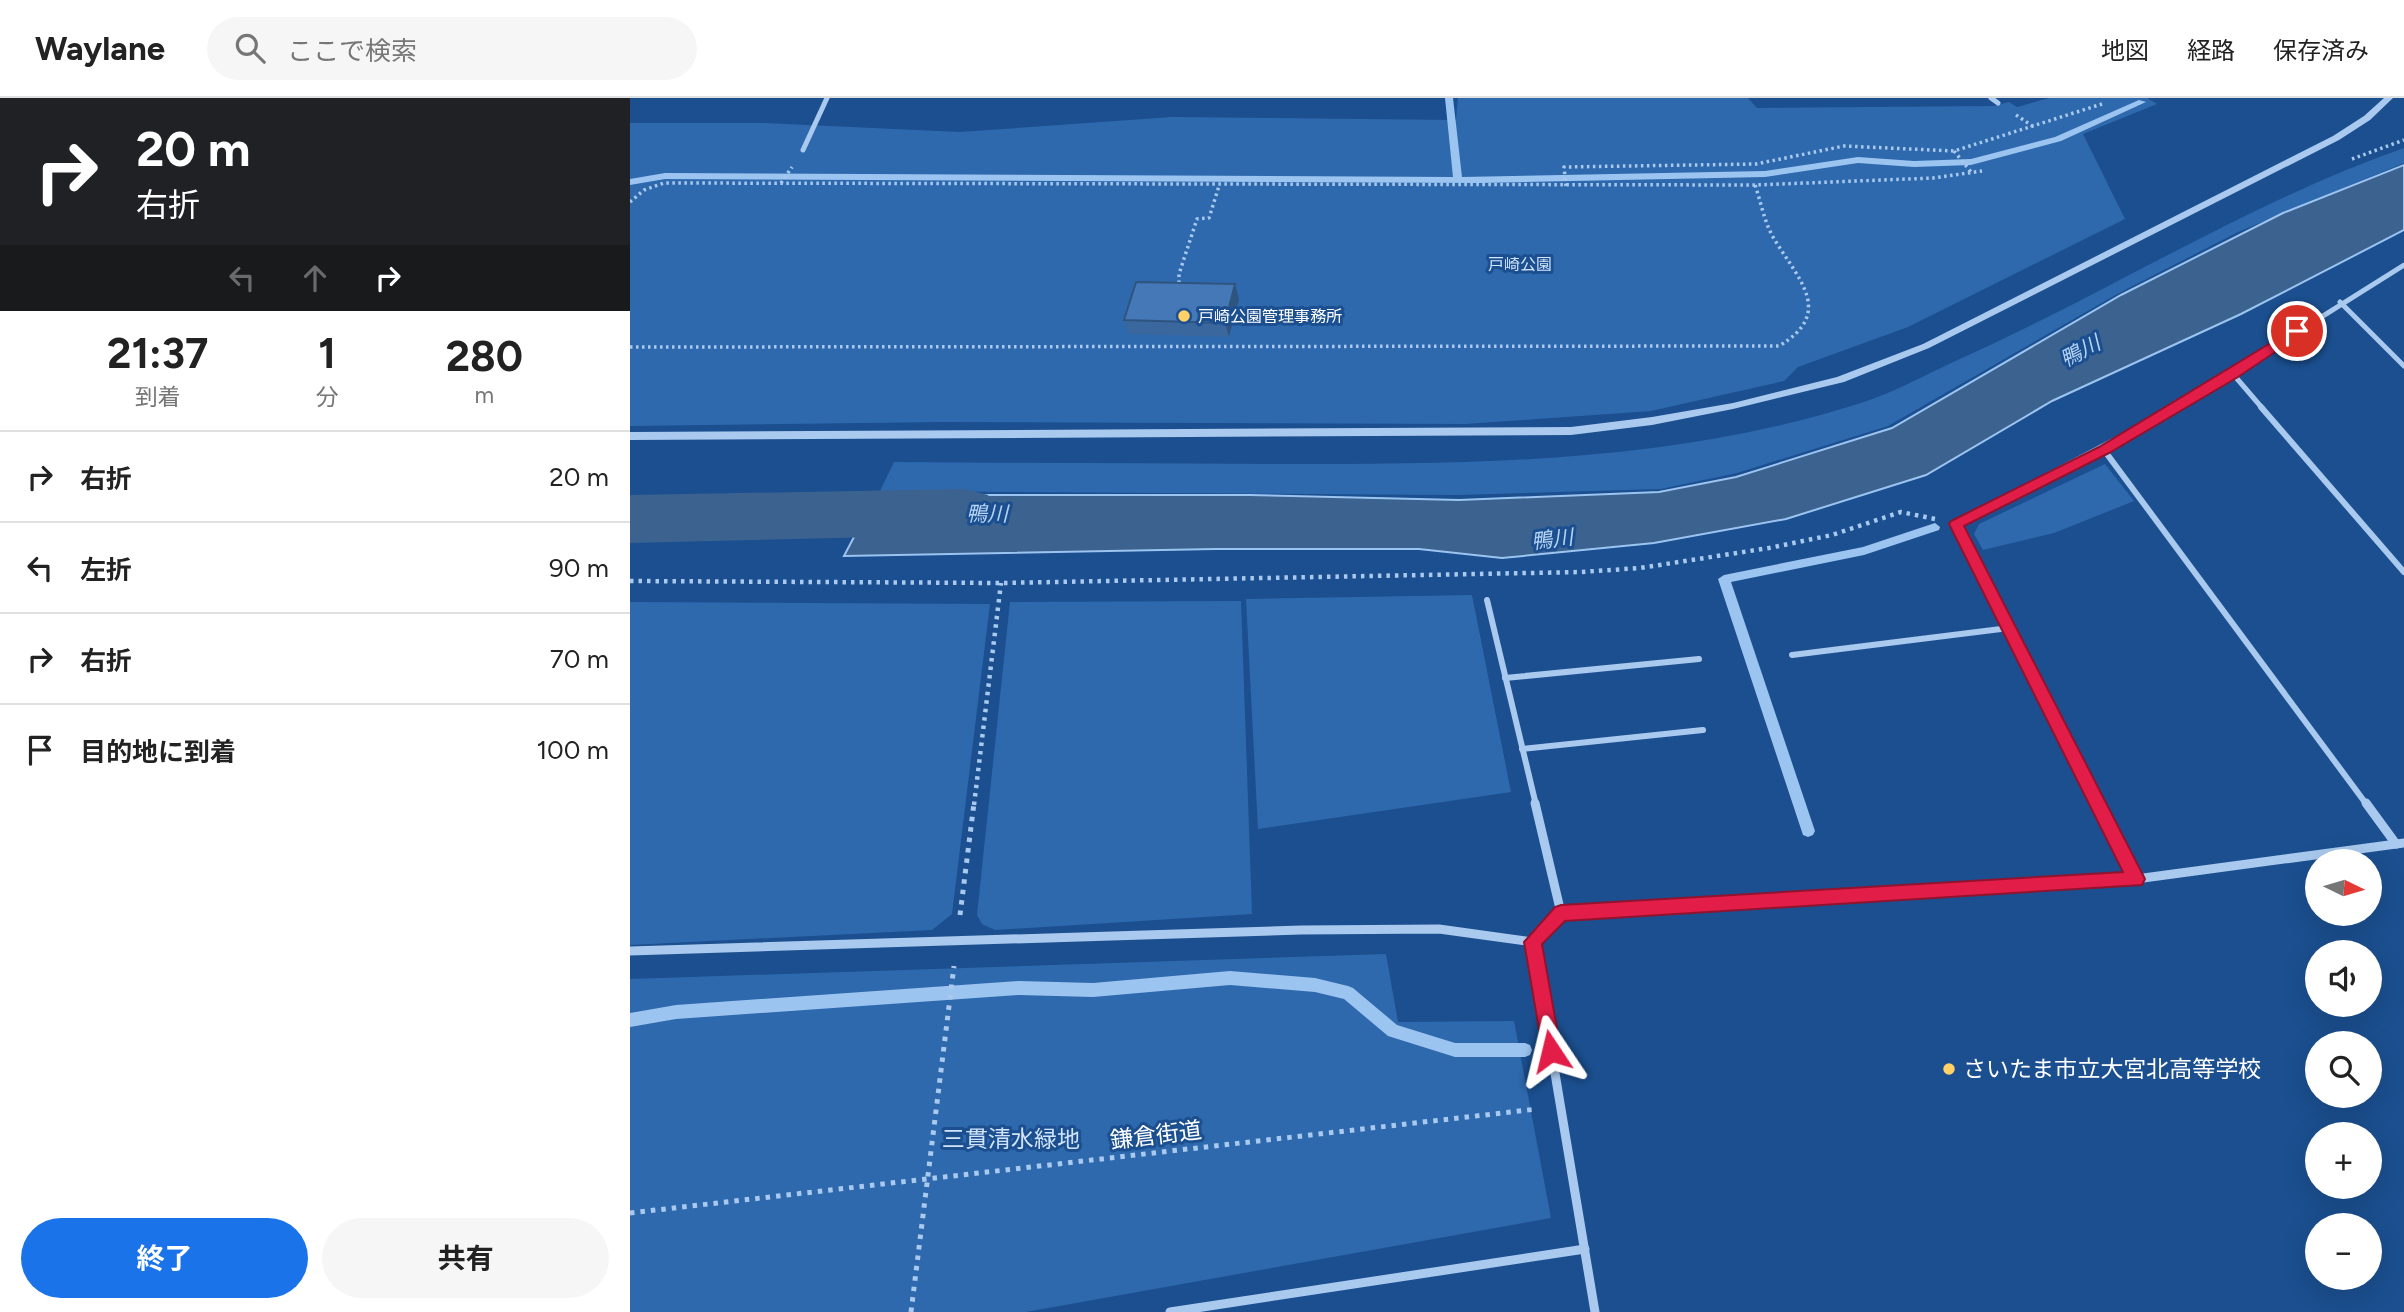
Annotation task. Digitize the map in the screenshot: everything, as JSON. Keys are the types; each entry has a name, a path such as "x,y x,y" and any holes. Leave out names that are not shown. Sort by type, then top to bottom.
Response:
{"street":[{"path":"803,150 827,98"},
{"path":"1991,98 1998,103"},
{"path":"630,436 1533,432 1652,421 1720,408 1840,380 1926,346 2336,138 2367,118 2389,98"},
{"path":"2136,879 1956,524 2104,450 2233,374 2340,302 2404,265"},
{"path":"2340,302 2404,366"},
{"path":"2233,374 2404,572"},
{"path":"1533,942 1561,913 2136,879 2400,843 2104,450"},
{"path":"1487,600 1561,913"},
{"path":"1792,655 2009,628"},
{"path":"1505,678 1699,659"},
{"path":"1522,749 1703,730"},
{"path":"630,951 1301,930 1439,929 1533,942"},
{"path":"1533,942 1595,1312"},
{"path":"1170,1312 1584,1249"}],"path":[{"path":"1566,186 1564,167 1756,164 1844,146 1954,151 2102,104"},
{"path":"1954,151 1971,173"},
{"path":"630,202 643,190 664,183 1755,185 1933,178 1982,171"},
{"path":"630,347 1779,346 1799,334 1808,320 1808,298 1796,271 1771,235 1755,185"},
{"path":"1178,297 1179,274 1197,219 1209,218 1219,186"},
{"path":"630,581 1001,583 1581,572 1640,568 1769,548 1832,535 1901,512 1956,524"},
{"path":"911,1312 1001,583"},
{"name":"鎌倉街道","path":"630,1213 1560,1106"}],"green space":[{"name":"戸崎公園","path":"1458,98 1748,98 1757,108 1993,106 2009,102 2017,107 2049,98 2147,98 2157,104 2083,134 2125,219 1908,327 1798,367 1784,381 1651,411 1465,424 943,422 630,426 630,123 764,123 960,132 1172,117 1456,120"},
{"path":"2404,148 2404,163 2238,232 2119,293 1888,426 1737,473 1661,489 1458,495 880,491 894,462 1355,464 1501,461 1646,449 1790,423 1874,399 1899,388 2017,332 2291,194"},
{"path":"2105,464 2134,501 2054,533 1983,550 1974,534 1979,524"},
{"path":"1472,595 1511,792 1258,829 1246,599"},
{"path":"1241,601 1252,914 995,930 982,924 977,915 1010,602"},
{"path":"630,602 990,604 952,914 932,930 630,945"},
{"name":"三貫清水緑地","path":"1386,954 1398,1022 1514,1021 1551,1218 1026,1312 630,1312 630,979"}],"water":[{"path":"2404,165 2404,230 2241,314 2052,401 1926,475 1786,519 1654,543 1502,558 1419,549 1215,549 844,556 876,495 1250,495 1459,500 1659,492 1736,477 1892,428 2121,295 2283,213"}],"building":[{"path":"1136,282 1235,284 1225,323 1124,320"}],"waterway":[{"path":"1449,98 1458,180"},
{"path":"1458,180 1765,174 1858,160 1914,164 1971,162 2058,139 2142,102"},
{"path":"630,182 665,176 1458,180"},
{"name":"鴨川","path":"630,519 965,512"},
{"path":"1808,831 1724,579 1864,551 1935,527"},
{"path":"630,1020 676,1012 1019,988 1093,990 1230,978 1315,985 1348,993 1393,1031 1455,1050 1525,1050"}],"place":[{"name":"戸崎公園管理事務所","path":"1184,316"},
{"name":"さいたま市立大宮北高等学校","path":"1949,1069"}],"route":[{"path":"1551,1051 1533,942 1561,913 2136,879 1956,524 2104,450 2233,374 2297,331"}]}
